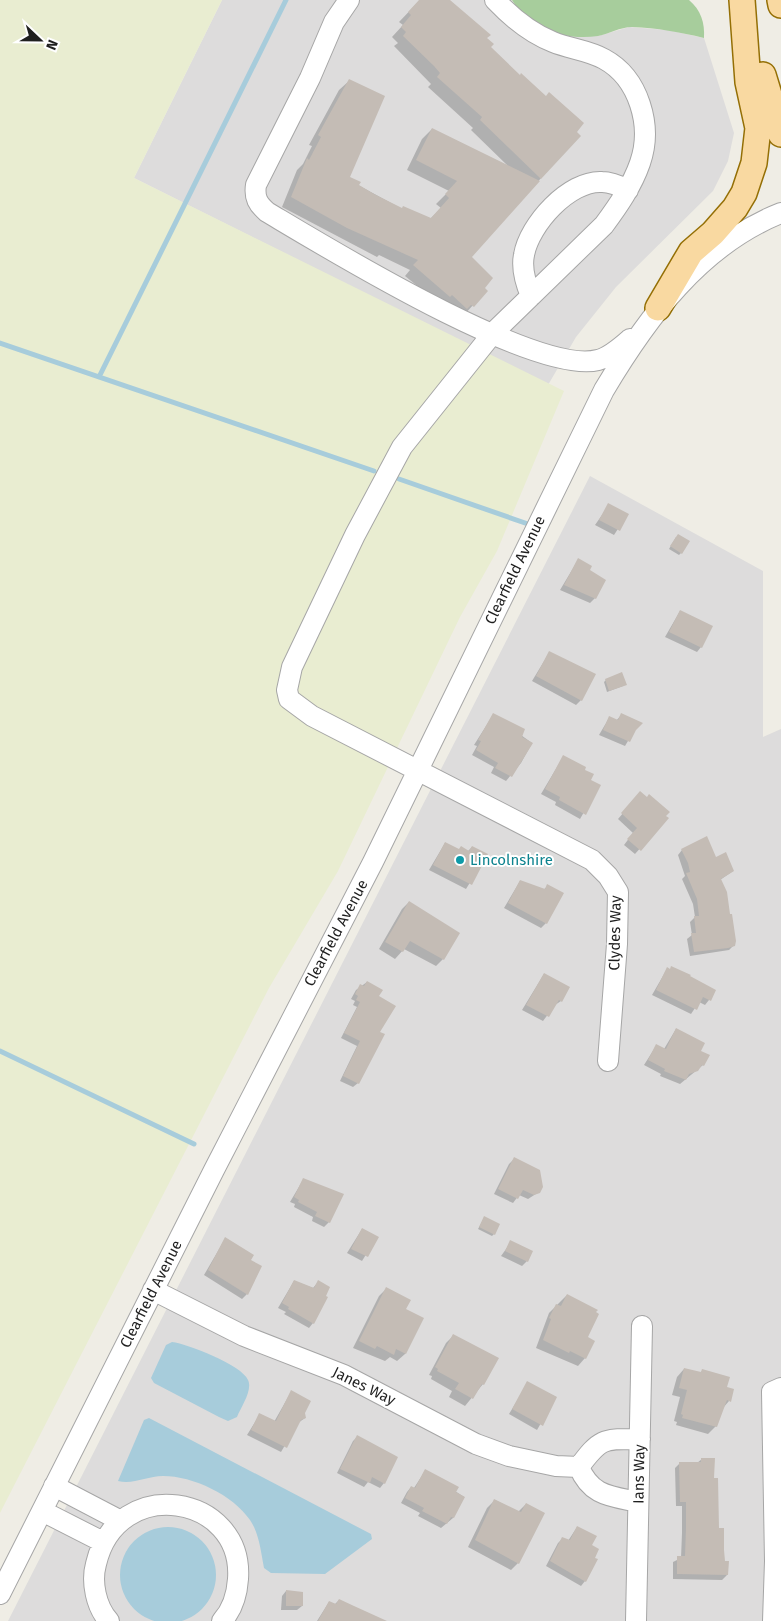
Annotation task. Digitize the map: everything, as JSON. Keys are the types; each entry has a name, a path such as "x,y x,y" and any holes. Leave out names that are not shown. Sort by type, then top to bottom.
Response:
{"main road":[{"path":"742,0 781,134"},
{"path":"658,308 691,252 724,223 735,208 744,193 754,163 758,128 748,82 742,0"},
{"path":"780,0 781,5"}],"street":[{"path":"348,0 334,22 310,78 256,185 255,194 259,204 267,212 330,249 445,313 550,356 584,361 597,360 611,354 642,328"},
{"name":"Clydes Way","path":"495,0 531,32 554,43 590,52 606,59 622,73 636,91 644,137 641,161 628,190 604,225 493,333 402,447 355,536 292,667 288,681 289,699 297,707 592,860 608,876 618,892 617,944 608,1061"},
{"path":"531,296 526,285 523,256 534,230 549,210 561,198 591,183 602,182 628,190"},
{"name":"Clearfield Avenue","path":"0,1594 153,1290 373,862 604,390 642,328 658,308 712,255 740,235 781,213"},
{"name":"Janes Way","path":"153,1290 244,1336 344,1374 476,1444 509,1456 556,1466 579,1467"},
{"name":"Ians Way","path":"636,1621 642,1326"},
{"path":"773,1621 778,1561 772,1392 781,1388"},
{"path":"638,1502 606,1495 594,1489 584,1479 579,1467 601,1442 612,1439 640,1439"},
{"path":"54,1486 121,1520"},
{"path":"109,1621 96,1596 94,1572 99,1549 103,1542 112,1528 130,1513 153,1505 177,1504 200,1512 219,1527 232,1547 238,1570 237,1594 222,1621"},
{"path":"42,1511 103,1542"}],"shaded area":[{"path":"222,0 512,0 520,14 598,36 629,27 668,30 704,38 734,133 728,161 713,191 616,287 576,337 548,385 134,178"},
{"path":"590,476 763,571 763,737 781,729 781,1621 8,1621"}],"green space":[{"path":"0,0 222,0 134,178 564,391 497,551 460,617 338,871 269,988 0,1513"},
{"path":"512,0 689,0 697,8 701,17 704,27 704,38 650,28 632,27 598,36 573,37 549,31 528,19"}],"water":[{"path":"172,1342 214,1356 244,1374 248,1380 249,1389 237,1417 228,1421 154,1383 151,1378 166,1345"},
{"path":"149,1418 371,1534 372,1539 325,1574 271,1573 264,1568 258,1537 250,1520 243,1511 223,1495 199,1483 175,1477 157,1476 129,1482 118,1481 144,1420"},
{"path":"168,1527 186,1531 202,1541 212,1557 216,1575 212,1593 202,1609 186,1619 168,1623 150,1619 134,1609 124,1593 120,1575 124,1557 134,1541 150,1531"}],"building":[{"path":"419,0 450,0 491,35 487,38 494,44 491,47 520,75 521,73 546,96 549,92 584,123 577,132 581,136 541,179 480,120 482,117 437,77 440,73 403,36 406,32 401,27 411,15 408,12"},
{"path":"349,79 385,96 350,177 361,182 359,185 374,194 402,208 403,206 431,218 449,198 445,194 457,181 416,160 432,128 540,181 472,257 493,278 485,288 488,291 474,307 471,305 467,309 452,295 450,297 413,265 418,260 347,228 291,197 307,158 309,160 321,137 318,135"},
{"path":"608,503 629,514 620,531 599,520"},
{"path":"678,534 690,541 682,554 670,546"},
{"path":"578,558 592,566 590,570 606,580 596,599 564,585"},
{"path":"680,610 713,626 702,648 669,632"},
{"path":"549,651 596,674 582,701 536,676"},
{"path":"622,672 627,685 609,691 605,679"},
{"path":"493,713 525,729 522,737 533,743 512,777 495,768 498,763 476,750 481,741 478,740"},
{"path":"621,713 643,723 636,730 630,742 603,730 609,716 618,720"},
{"path":"563,755 586,767 585,770 594,774 591,780 601,785 586,815 559,800 560,797 545,789"},
{"path":"640,791 647,797 649,794 670,812 666,816 669,818 641,851 627,839 637,828 621,813"},
{"path":"707,836 716,857 726,852 734,871 721,879 727,892 736,941 735,946 728,948 694,952 691,933 696,933 694,916 699,916 697,899 686,873 690,872 681,849"},
{"name":"Lincolnshire","path":"445,842 459,849 461,846 469,851 472,846 488,854 472,885 433,865"},
{"path":"520,880 545,889 547,884 564,893 547,924 508,903"},
{"path":"409,901 460,933 444,960 410,941 403,952 385,942"},
{"path":"671,966 716,990 711,1001 703,997 697,1010 656,990 667,967 670,969"},
{"path":"544,973 570,987 562,1002 559,1000 549,1017 526,1005"},
{"path":"367,981 383,990 379,996 396,1006 380,1032 385,1034 359,1084 343,1076 360,1041 344,1033 360,1002 356,1000 358,996 355,994 360,984 364,986"},
{"path":"676,1028 705,1043 701,1051 710,1055 704,1066 702,1065 698,1071 689,1074 686,1080 664,1071 665,1069 648,1060 656,1044 666,1049"},
{"path":"514,1157 540,1170 543,1187 540,1193 534,1195 523,1190 518,1199 498,1189"},
{"path":"303,1178 344,1194 330,1223 315,1216 317,1212 298,1202 299,1200 294,1197"},
{"path":"484,1216 500,1224 495,1235 479,1227"},
{"path":"362,1228 379,1237 368,1257 351,1249"},
{"path":"225,1237 254,1255 251,1260 262,1266 248,1295 208,1270"},
{"path":"510,1240 533,1251 528,1262 505,1251"},
{"path":"294,1280 314,1288 318,1280 330,1287 326,1296 328,1297 314,1324 288,1309 289,1307 282,1303"},
{"path":"386,1287 411,1300 406,1309 424,1318 406,1354 396,1349 394,1355 377,1346 375,1349 359,1341"},
{"path":"567,1294 598,1310 596,1312 599,1314 588,1337 595,1341 586,1359 543,1340 551,1319 549,1318 556,1304 561,1306"},
{"path":"453,1334 499,1358 484,1385 482,1384 473,1399 455,1389 459,1383 437,1371 438,1369 435,1367"},
{"path":"684,1368 701,1372 702,1369 730,1377 727,1387 734,1389 731,1402 727,1400 717,1427 682,1418 683,1415 681,1414 687,1390 679,1388"},
{"path":"527,1381 557,1397 543,1426 512,1409"},
{"path":"291,1390 311,1401 305,1413 306,1418 301,1420 287,1448 251,1430 259,1413 276,1421"},
{"path":"357,1435 398,1457 385,1484 372,1477 370,1483 340,1469"},
{"path":"701,1458 715,1458 714,1478 718,1478 719,1528 724,1528 725,1561 729,1561 728,1575 677,1574 677,1556 685,1556 686,1528 686,1502 680,1502 679,1462 701,1462"},
{"path":"425,1469 459,1487 456,1492 465,1497 454,1518 451,1517 447,1524 422,1511 424,1508 405,1498 411,1486 415,1488"},
{"path":"494,1499 521,1512 526,1503 545,1513 519,1564 475,1540"},
{"path":"577,1526 597,1536 592,1545 599,1549 595,1558 598,1559 586,1582 550,1561 562,1537 570,1540"},
{"path":"286,1590 303,1592 303,1606 286,1606"},
{"path":"339,1599 387,1621 318,1621 329,1601 336,1604"}],"waterway":[{"path":"99,377 286,0"},
{"path":"0,343 374,471"},
{"path":"399,479 528,524"},
{"path":"0,1051 194,1144"}],"place":[{"name":"Lincolnshire","path":"460,860"}]}
